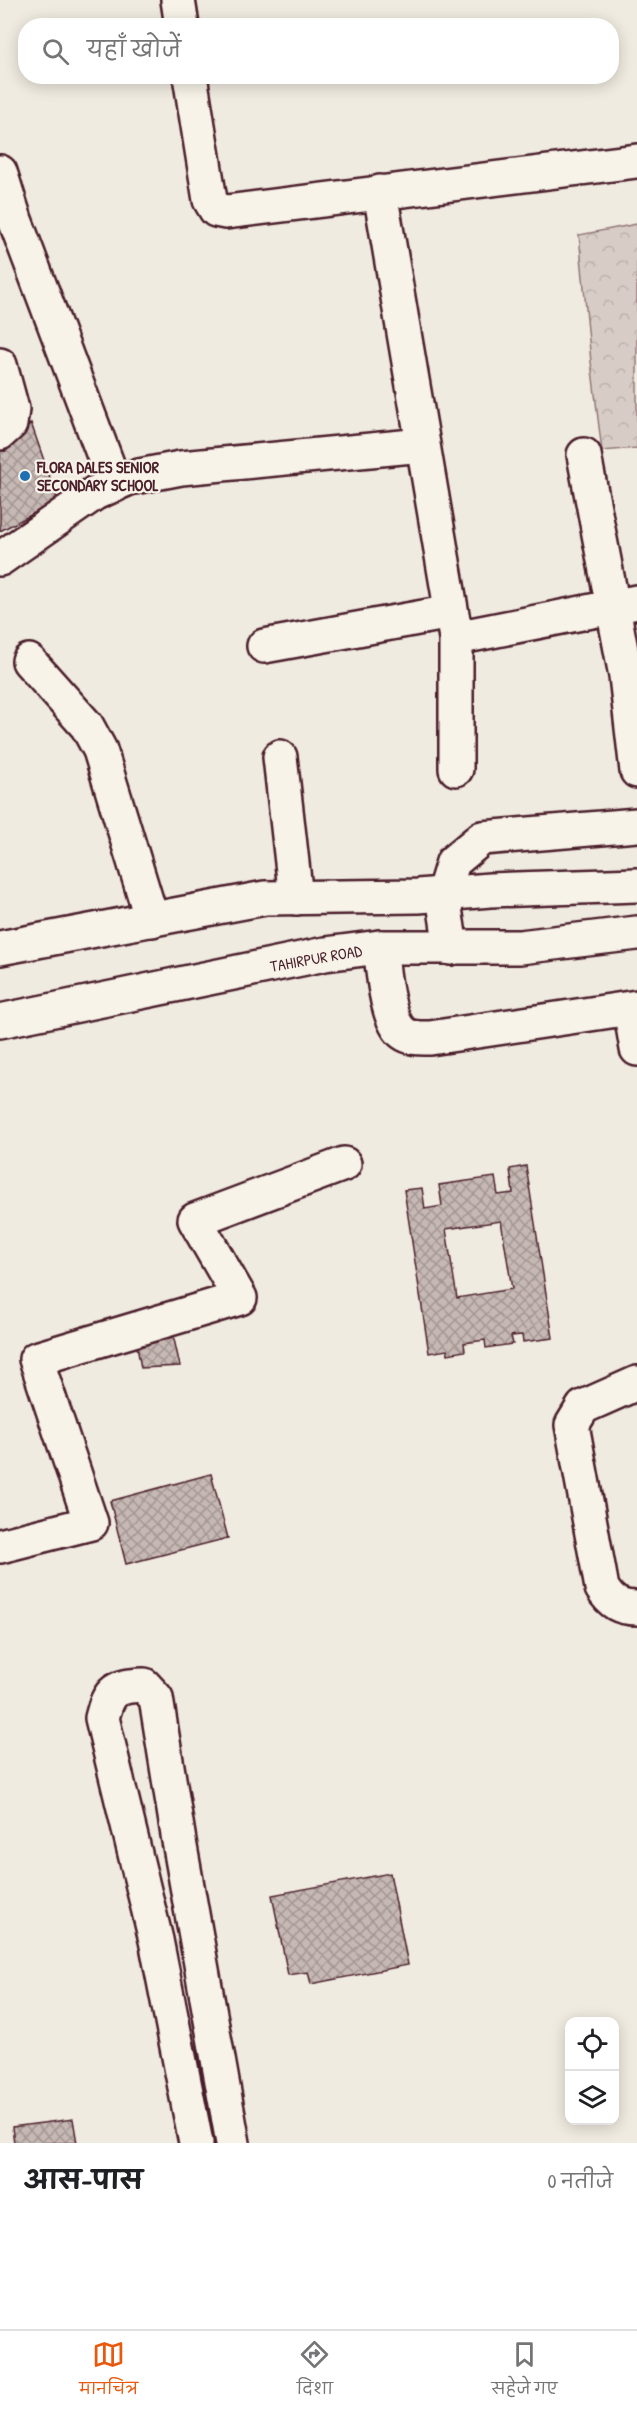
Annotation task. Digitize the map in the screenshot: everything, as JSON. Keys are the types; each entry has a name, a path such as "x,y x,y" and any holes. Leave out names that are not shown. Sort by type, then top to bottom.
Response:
{"street":[{"path":"178,0 181,18"},
{"path":"191,84 210,200 216,210 226,212 637,161"},
{"path":"0,172 18,231 115,485"},
{"path":"380,192 454,625 456,769"},
{"path":"0,365 12,410 10,424 0,433"},
{"path":"0,559 95,493 129,478 181,468 423,445"},
{"path":"584,455 625,604 626,676 637,771"},
{"path":"264,646 625,604"},
{"path":"29,661 87,726 100,750 152,920"},
{"path":"280,757 296,898"},
{"path":"451,948 443,895 453,862 482,838 637,825"},
{"path":"0,948 265,898 443,895 490,890 637,885"},
{"name":"TAHIRPUR ROAD","path":"0,1021 314,957 380,947 520,947 637,933"},
{"path":"380,947 394,1021 402,1032 413,1038 430,1038 633,1007 637,1049"},
{"path":"0,1546 91,1523 36,1359 240,1298 195,1220 344,1164"},
{"path":"637,1383 583,1407 572,1425 602,1588 610,1601 625,1608 637,1608"},
{"path":"196,2143 156,1940 102,1718 107,1697 124,1685 144,1685 156,1698 232,2143"}],"green space":[{"path":"637,224 637,448 602,451 579,235"}],"building":[{"name":"FLORA DALES SENIOR SECONDARY SCHOOL","path":"31,423 58,501 0,531 0,451 6,451"},
{"path":"526,1166 553,1338 523,1342 522,1335 511,1336 513,1344 486,1348 485,1340 464,1343 465,1351 448,1354 447,1350 429,1353 404,1190 422,1188 425,1209 442,1206 439,1185 495,1177 498,1195 513,1193 510,1169","holes":["501,1221 512,1289 457,1298 446,1229"]},
{"path":"171,1326 180,1366 141,1368 135,1336"},
{"path":"211,1474 228,1538 126,1564 110,1501"},
{"path":"390,1873 408,1965 311,1984 308,1972 288,1975 272,1895"},
{"path":"73,2119 77,2143 14,2143 12,2127"}],"place":[{"name":"FLORA DALES SENIOR SECONDARY SCHOOL","path":"25,476"}]}
